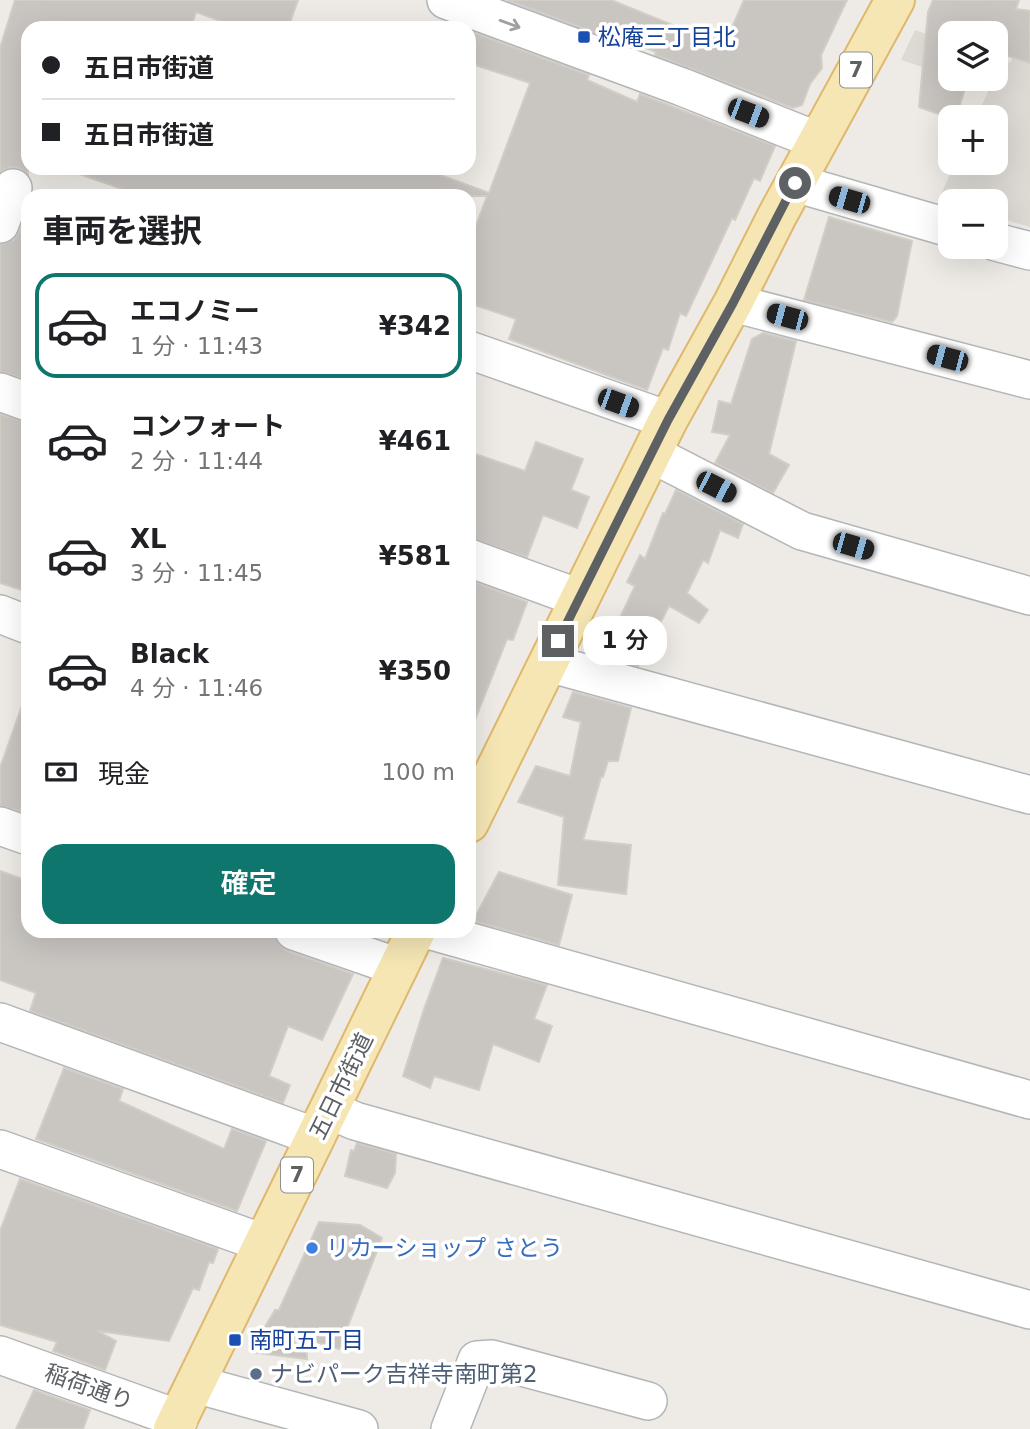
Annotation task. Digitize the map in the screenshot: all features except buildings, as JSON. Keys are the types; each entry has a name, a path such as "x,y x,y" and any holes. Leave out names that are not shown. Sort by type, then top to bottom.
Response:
{"main road":[{"name":"7","path":"476,809 660,437 895,0"},
{"name":"五日市街道","path":"176,1424 412,938"}],"street":[{"path":"446,0 682,87 818,141"},
{"path":"795,183 938,225"},
{"path":"0,224 16,189"},
{"path":"1008,245 1030,251"},
{"path":"733,303 1029,377"},
{"path":"476,353 660,437 802,531 1030,596"},
{"path":"0,392 21,400"},
{"path":"476,561 579,598"},
{"path":"0,614 21,622"},
{"path":"548,663 1030,795"},
{"path":"0,826 21,834"},
{"path":"314,938 398,967"},
{"path":"457,938 1030,1100"},
{"path":"0,1022 323,1123 355,1121 1030,1310"},
{"path":"0,1149 263,1243"},
{"name":"稲荷通り","path":"0,1355 176,1424"},
{"path":"450,1429 477,1360 492,1359 648,1401"},
{"path":"195,1384 359,1429"}],"shaded area":[{"path":"1030,20 1030,227 1008,221 1008,189 943,189 950,175 1008,175 1008,105 982,105 988,91 1008,91 1008,62 1010,63"},
{"path":"915,30 938,39 938,72 901,60"}],"place":[{"name":"松庵三丁目北","path":"584,37"},
{"name":"リカーショップ さとう","path":"312,1248"},
{"name":"南町五丁目","path":"235,1340"},
{"name":"ナビパーク吉祥寺南町第2","path":"256,1374"}],"route":[{"path":"558,641 668,420 795,183"}]}
